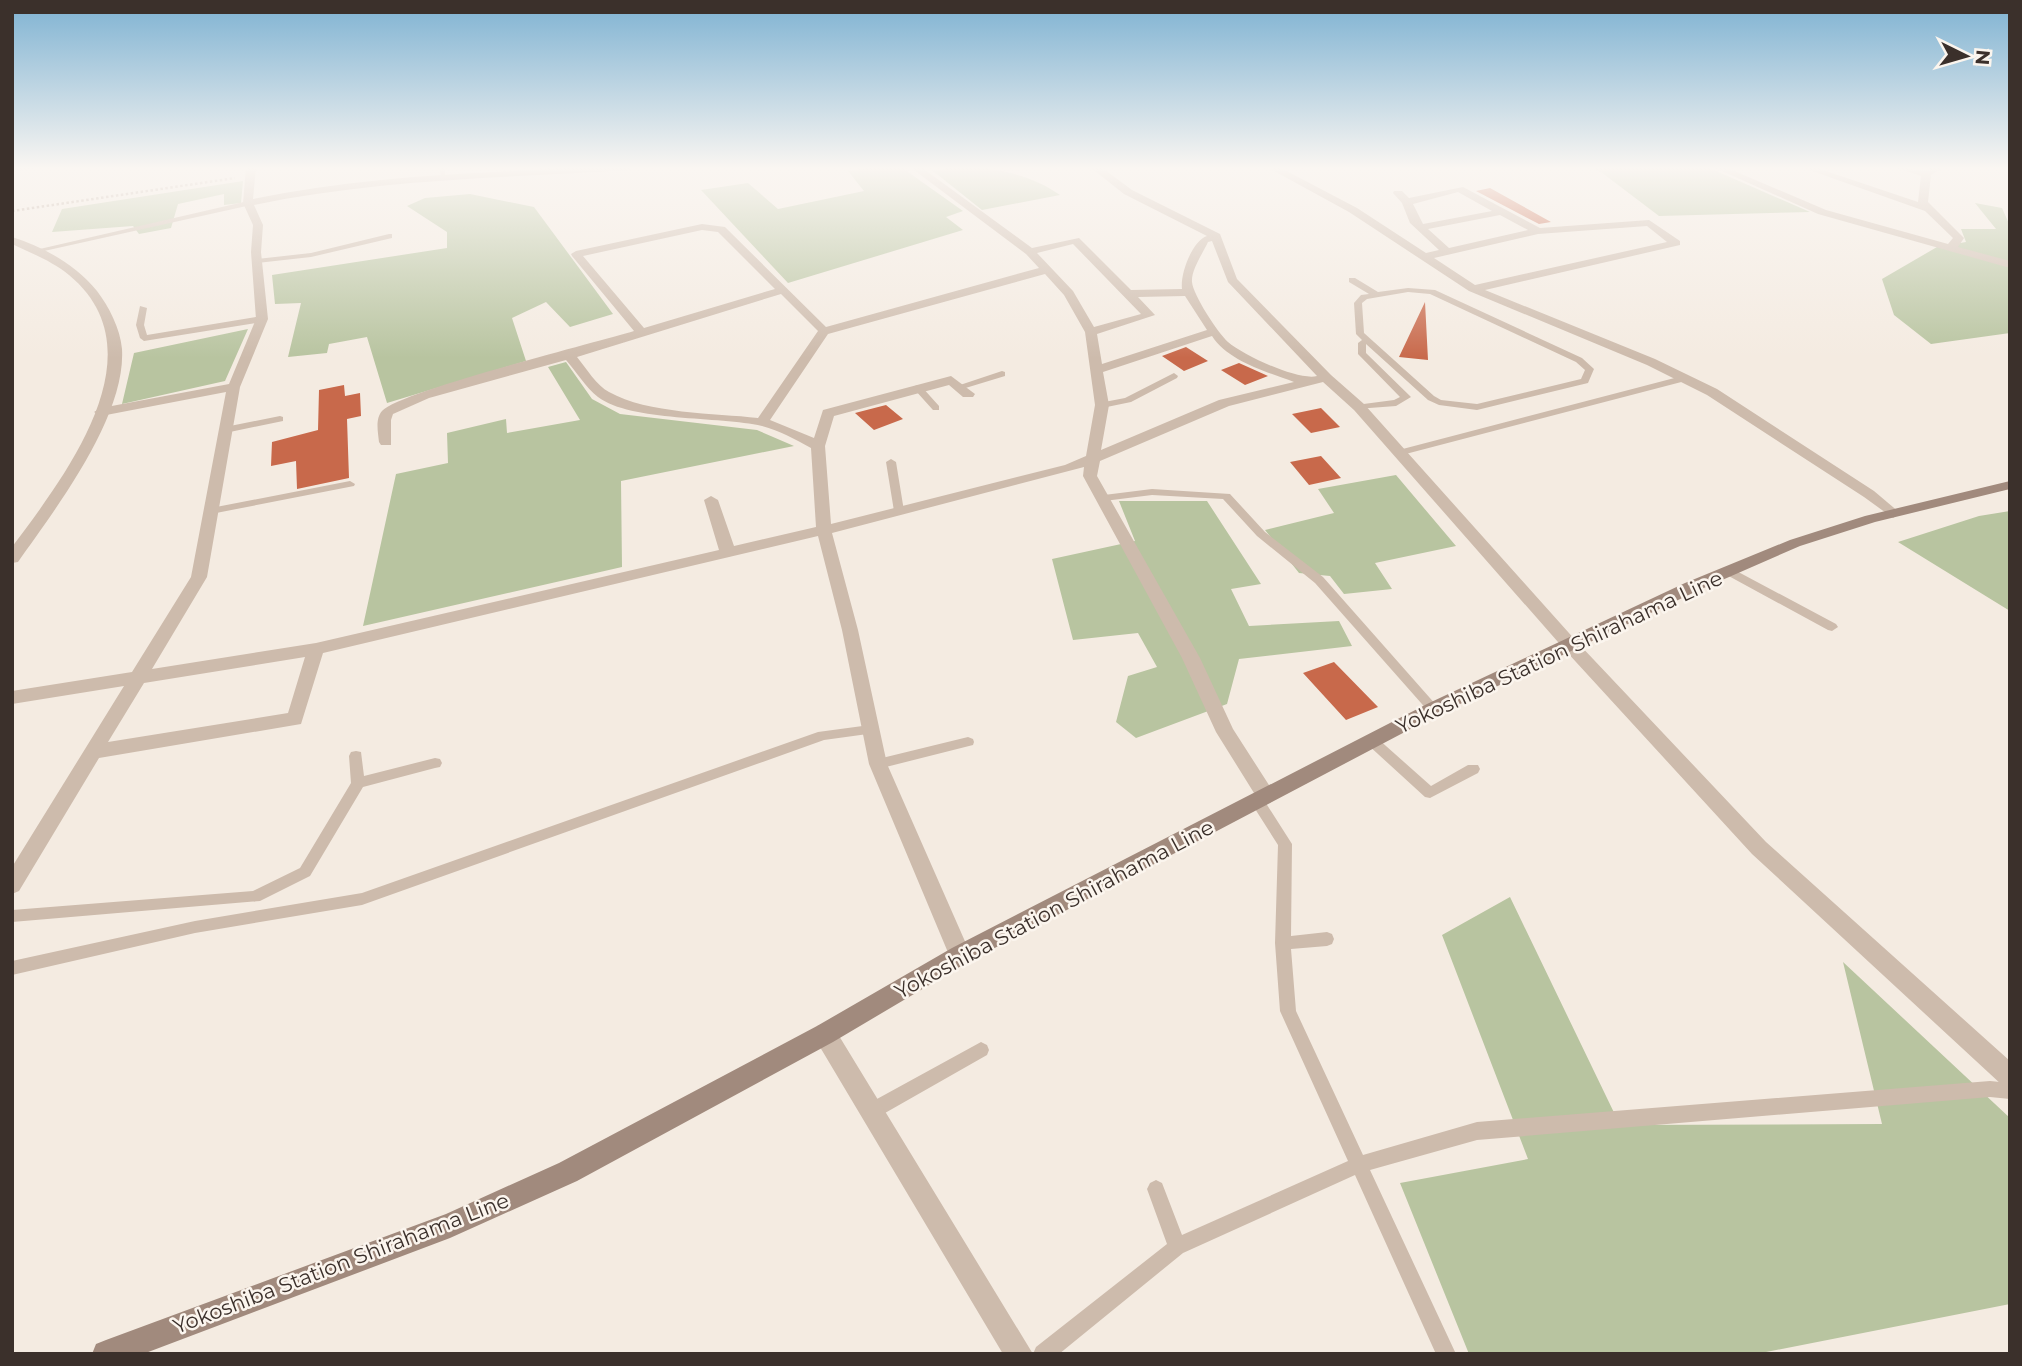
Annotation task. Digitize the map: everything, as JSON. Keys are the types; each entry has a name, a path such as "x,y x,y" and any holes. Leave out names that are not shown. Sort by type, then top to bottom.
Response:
{"main road":[{"name":"Yokoshiba Station Shirahama Line","path":"106,1354 450,1225 568,1172 825,1034 960,955 1433,709 1729,571 1795,543 1893,513 2010,485"}],"street":[{"path":"12,885 199,577 234,387 262,319 257,261 258,231"},
{"path":"642,333 576,254 699,231"},
{"path":"723,231 824,331"},
{"path":"1001,231 1030,252 1069,293 1091,332 1102,405 1090,476 1191,658 1225,733 1262,798"},
{"path":"1205,231 1216,236 1232,280 1326,378 1359,407 1571,646 1759,848 2010,1077"},
{"path":"1385,231 1473,289 1686,378 1869,494 1893,513"},
{"path":"1425,231 1447,252"},
{"path":"1425,257 1542,231"},
{"path":"1473,289 1676,243 1659,231"},
{"path":"1892,231 2010,265"},
{"path":"1951,231 1959,238 1952,247"},
{"path":"1216,236 1204,240 1186,278 1188,292 1223,344 1264,367 1311,383"},
{"path":"12,240 80,277 99,300 111,331 116,359 101,412 87,444 12,558"},
{"path":"1030,252 1075,240 1149,315 1091,332"},
{"path":"762,422 824,331 1046,270"},
{"path":"386,442 384,421 388,412 404,402 783,290"},
{"path":"1130,294 1188,292"},
{"path":"1097,370 1215,331"},
{"path":"569,355 602,394 620,401 655,410 762,422 790,431 818,446"},
{"path":"12,698 316,649 824,530 1092,461 1224,402 1326,378"},
{"path":"960,955 878,764 850,630 824,530 818,446 828,413 951,380 964,390"},
{"path":"101,412 234,387"},
{"path":"711,500 729,552"},
{"path":"91,752 295,719 316,649"},
{"path":"825,1034 1019,1354"}],"lane":[{"path":"35,251 125,231"},
{"path":"257,261 311,255 389,236"},
{"path":"1352,280 1375,294"},
{"path":"1408,290 1432,292 1579,360 1590,369 1590,374 1585,381 1477,407 1461,406 1431,398 1367,341 1360,334 1358,303 1375,294 1408,290"},
{"path":"143,308 140,325 144,338 262,319"},
{"path":"1359,407 1396,403 1406,397 1362,354 1362,343 1367,341"},
{"path":"964,390 1002,374"},
{"path":"1102,405 1128,400 1174,376"},
{"path":"1398,453 1686,378"},
{"path":"918,388 936,408"},
{"path":"225,430 279,419"},
{"path":"891,462 899,511"},
{"path":"211,511 350,484"},
{"path":"1104,498 1152,492 1226,496 1261,534 1319,580 1433,709"},
{"path":"1729,571 1832,627"},
{"path":"12,968 195,927 362,899 823,735 870,730"},
{"path":"1372,741 1430,793 1473,769"},
{"path":"878,764 968,742"},
{"path":"12,916 255,897 305,872 358,783 356,756"},
{"path":"358,783 435,763"},
{"path":"1262,798 1285,844 1283,943 1288,1011 1446,1354"},
{"path":"1283,943 1327,939"},
{"path":"872,1111 981,1050"},
{"path":"1043,1354 1177,1247 1358,1165 1477,1131 1990,1089 2010,1091"},
{"path":"1156,1189 1177,1247"}],"green space":[{"path":"137,231 156,231 139,234"},
{"path":"445,231 552,231 613,314 570,327 546,302 512,318 526,361 387,403 367,337 329,344 327,353 288,357 301,303 275,304 272,275 447,248"},
{"path":"739,231 961,231 788,283"},
{"path":"1962,231 2010,231 2010,333 1931,344 1894,315 1882,279 1937,247 1966,242"},
{"path":"248,329 225,381 122,404 134,353"},
{"path":"566,362 592,399 620,414 757,430 794,446 621,481 622,567 363,626 396,474 448,463 447,433 506,419 507,433 580,420 548,367"},
{"path":"1396,475 1456,546 1375,563 1392,589 1344,594 1330,576 1299,573 1265,530 1334,513 1318,489"},
{"path":"1119,501 1207,501 1261,584 1231,589 1249,626 1339,621 1352,646 1239,659 1227,704 1136,738 1116,722 1128,676 1157,667 1138,633 1073,640 1052,559 1135,541"},
{"path":"2010,511 2010,611 1898,542 1979,516"},
{"path":"1510,897 1620,1125 1882,1124 1843,962 2010,1118 2010,1304 1756,1354 1469,1354 1400,1183 1528,1159 1442,935"}],"building":[{"path":"1425,302 1428,360 1399,357"},
{"path":"1186,347 1208,361 1184,371 1162,356"},
{"path":"1239,363 1268,376 1245,385 1221,370"},
{"path":"344,385 345,396 360,393 361,416 347,419 349,478 297,489 296,461 271,466 272,442 318,430 319,390"},
{"path":"886,405 903,419 874,430 855,413"},
{"path":"1321,408 1340,427 1311,433 1292,414"},
{"path":"1321,456 1341,478 1309,485 1290,462"},
{"path":"1334,662 1378,707 1346,720 1303,673"}]}
